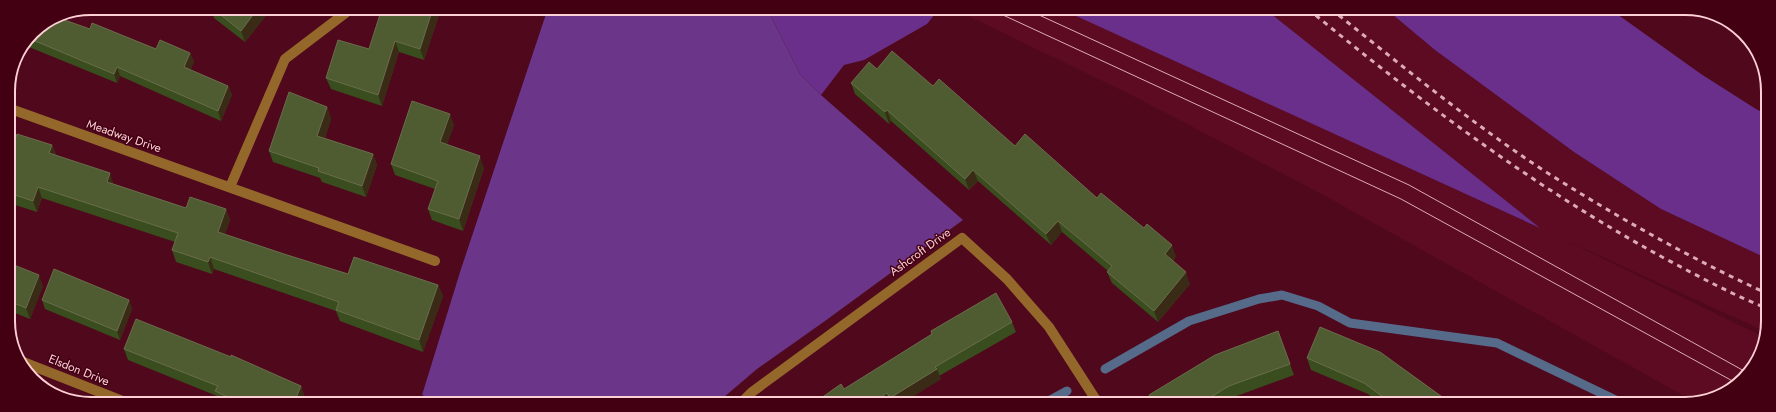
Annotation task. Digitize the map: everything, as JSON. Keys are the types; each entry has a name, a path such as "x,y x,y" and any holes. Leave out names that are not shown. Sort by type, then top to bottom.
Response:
{"street":[{"path":"230,187 285,59 343,15"},
{"name":"Meadway Drive","path":"15,110 435,261"},
{"name":"Ashcroft Drive","path":"747,397 962,238 1007,279 1049,327 1094,397"},
{"name":"Elsdon Drive","path":"29,364 112,397"}],"shaded area":[{"path":"546,15 770,15 800,74 821,95 963,220 757,369 724,397 427,397 422,395 461,269"},
{"path":"770,15 934,15 927,24 864,60 844,65 821,95 800,74"},
{"path":"966,15 1075,15 1538,227 1273,15 1393,15 1435,50 1574,152 1661,209 1761,256 1760,329 1563,239 1760,335 1755,350 1751,359 1742,371 1727,384 1700,396 1686,397 1316,191 1129,94"},
{"path":"1074,15 1273,15 1540,228"},
{"path":"1393,15 1618,15 1701,74 1761,112 1761,256 1661,209 1574,152 1435,50"}],"building":[{"path":"221,15 253,15 241,31"},
{"path":"380,15 431,15 420,49 395,41 378,95 326,78 338,40 369,49"},
{"path":"65,20 90,29 92,23 156,49 160,40 190,53 184,67 228,86 218,111 117,67 114,74 34,41 53,25"},
{"path":"892,51 933,86 939,79 1015,146 1025,134 1097,198 1101,193 1144,228 1147,224 1172,245 1165,254 1186,272 1154,311 1107,272 1112,266 1058,221 1046,234 973,170 965,179 887,110 885,112 851,83 869,62 877,69"},
{"path":"289,92 327,107 317,136 373,154 362,186 318,171 319,168 269,151"},
{"path":"412,101 450,114 440,142 480,156 459,219 428,209 438,181 391,164"},
{"path":"17,134 52,145 49,153 110,173 107,182 186,208 190,197 226,209 218,232 348,274 354,257 438,285 419,340 336,310 339,302 210,257 208,262 172,250 178,233 38,187 33,201 15,195 15,140"},
{"path":"15,265 39,275 26,308 15,303"},
{"path":"54,269 129,300 117,331 42,300"},
{"path":"996,293 1012,322 935,367 937,369 892,397 889,397 887,393 881,397 823,397 841,384 844,389 932,334 931,331"},
{"path":"136,319 231,357 231,355 301,386 296,397 228,397 215,391 218,386 124,349"},
{"path":"1320,327 1380,352 1442,397 1383,397 1364,383 1307,358"},
{"path":"1278,331 1290,364 1229,386 1211,397 1150,397 1149,395 1215,355"}],"waterway":[{"path":"1105,369 1189,321 1259,299 1282,295 1318,306 1350,323 1497,343 1609,397"},
{"path":"1056,397 1067,391"}],"tram line":[{"path":"1003,15 1401,199 1732,381"},
{"path":"1039,15 1409,185 1743,370"}],"railway":[{"path":"1315,15 1350,44 1436,110 1524,173 1616,231 1664,258 1727,291 1761,306"},
{"path":"1339,15 1463,114 1546,172 1654,236 1710,266 1761,291"}]}
